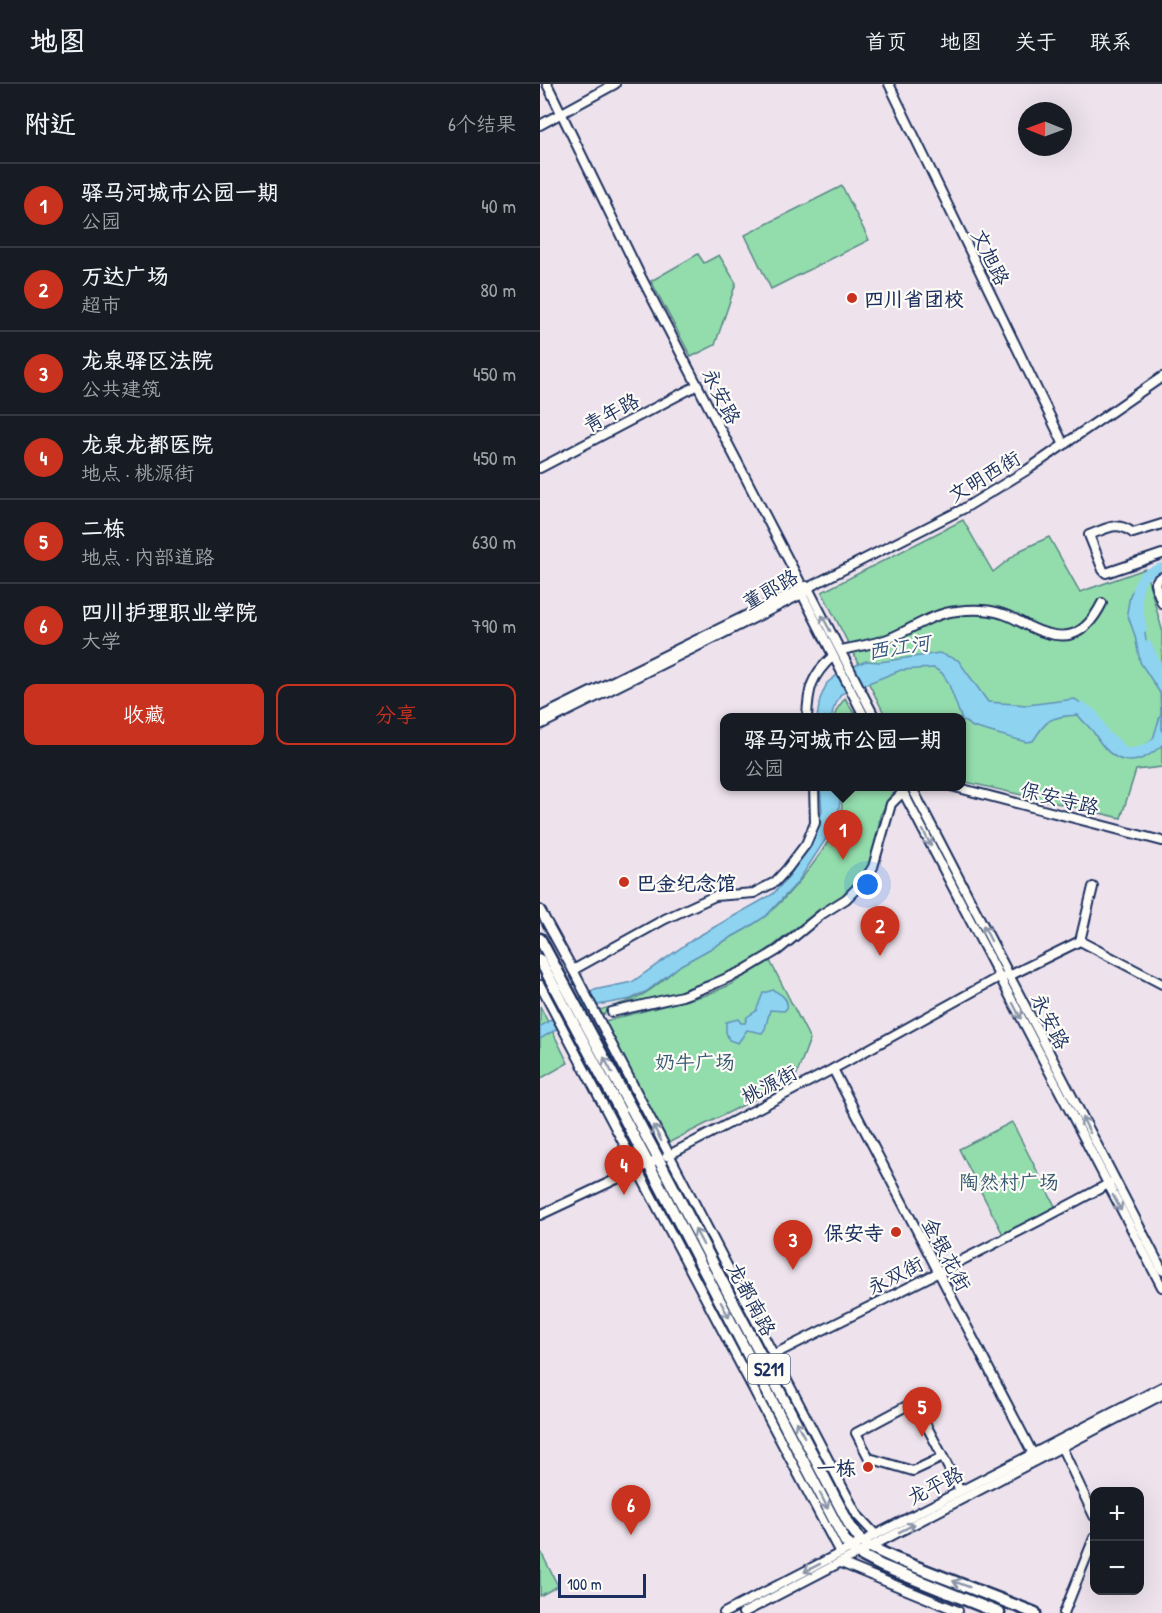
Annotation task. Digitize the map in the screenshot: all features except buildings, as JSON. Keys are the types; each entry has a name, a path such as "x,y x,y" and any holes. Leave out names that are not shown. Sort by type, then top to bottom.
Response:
{"main road":[{"name":"龙都南路","path":"540,939 564,995"},
{"name":"龙都南路","path":"540,960 564,995 659,1160 850,1526 866,1544"},
{"name":"龙都南路","path":"764,1360 838,1528 854,1550"},
{"path":"866,1544 896,1559 1035,1613"},
{"path":"854,1550 882,1566 999,1613"}],"street":[{"name":"永安路","path":"547,84 639,273 841,650 860,698 872,713"},
{"path":"540,125 615,84"},
{"name":"文旭路","path":"889,84 1064,445"},
{"name":"文明西街","path":"807,589 936,524 1027,470 1162,377"},
{"name":"青年路","path":"540,468 698,385"},
{"path":"1162,524 1133,533 1124,526 1116,525 1089,535 1106,573 1162,554"},
{"path":"1162,577 1155,584 1162,603"},
{"path":"807,589 832,656 860,698 864,713"},
{"name":"董郞路","path":"540,717 807,589"},
{"name":"董郞路","path":"540,725 807,589"},
{"path":"841,650 889,638 931,618 955,611 984,609 1005,614 1048,635 1063,636 1081,632 1094,619 1102,603"},
{"path":"807,713 808,690 822,665 832,656"},
{"name":"保安寺路","path":"966,790 1162,841"},
{"path":"573,970 664,919 715,896 754,893 775,882 806,844 815,823 814,791"},
{"path":"612,1012 682,996 743,971 778,950 822,914 846,899 864,881 873,867 891,804 901,791"},
{"path":"903,791 999,977 1111,1183 1162,1287"},
{"name":"永安路","path":"913,791 1009,976 1111,1183 1159,1256 1162,1270"},
{"path":"1080,941 1093,887"},
{"path":"540,910 601,1025 659,1160 764,1360 857,1515 875,1534"},
{"path":"1009,976 1080,941"},
{"path":"1080,941 1162,984"},
{"name":"桃源街","path":"540,1215 659,1160 832,1069 999,977 1009,976"},
{"path":"540,985 840,1554"},
{"name":"金银花街","path":"832,1069 1033,1454"},
{"name":"永双街","path":"764,1360 938,1271 1005,1240 1111,1183"},
{"name":"龙平路","path":"866,1544 875,1534 1162,1387"},
{"name":"龙平路","path":"724,1613 1162,1395"},
{"path":"943,1457 913,1471 869,1458 856,1433 914,1402 943,1457 960,1491"},
{"path":"1061,1446 1090,1506"},
{"path":"1064,1613 1094,1541"},
{"name":"龙平路","path":"743,1613 841,1563 854,1550"},
{"path":"841,1563 958,1612 963,1599"}],"green space":[{"path":"842,186 869,240 771,289 745,235"},
{"path":"698,254 704,263 719,255 736,283 715,345 691,357 651,281"},
{"path":"963,520 993,572 1021,550 1049,537 1080,592 1145,569 1162,629 1162,767 1136,770 1121,818 966,782 966,713 884,713 822,592"},
{"path":"845,698 854,713 836,713"},
{"path":"839,791 892,791 880,816 870,864 846,895 806,920 751,963 714,981 655,1000 620,1007 602,1015 599,1010 644,994 682,964 745,930 765,916 798,883 820,854 836,826 842,810"},
{"name":"奶牛广场","path":"769,959 810,1039 795,1079 668,1143 605,1021 706,995 732,984"},
{"path":"540,1006 568,1063 540,1079"},
{"name":"陶然村广场","path":"1012,1122 1058,1212 1006,1240 959,1149"},
{"path":"540,1550 558,1586 540,1596"}],"water":[{"path":"1136,585 1135,611 1143,622 1147,646 1162,682 1162,745 1142,758 1133,761 1124,760 1108,752 1078,715 1051,720 1046,723 1033,741 1026,742 973,727 966,723 966,713 959,713 948,682 942,673 934,668 901,670 841,694 833,713 818,713 820,699 827,683 842,671 866,661 880,662 939,653 958,660 988,702 1027,705 1075,699 1090,710 1101,731 1130,755 1153,739 1161,713 1160,693 1140,662 1135,636 1127,613 1130,595"},
{"path":"820,791 837,791 840,801 837,822 797,883 766,916 681,965 647,991 631,999 598,1005 540,1039 540,1027 594,990 632,982 695,938 773,894 790,875 810,843 822,811"},
{"path":"773,990 786,999 787,1008 784,1011 770,1010 762,1033 747,1030 738,1043 729,1040 726,1022 738,1019 741,1023 745,1023 747,1017 756,1011 763,993"}],"waterway":[{"name":"西江河","path":"1142,628 1137,601 1138,588 1144,576 1162,568"},
{"name":"西江河","path":"1147,646 1162,677"},
{"name":"西江河","path":"1082,707 1093,715 1106,737 1124,753 1145,750 1162,737"}],"place":[{"name":"四川省团校","path":"852,298"},
{"name":"驿马河城市公园一期","path":"843,860"},
{"name":"巴金纪念馆","path":"624,882"},
{"name":"万达广场","path":"880,956"},
{"name":"龙泉龙都医院","path":"624,1195"},
{"name":"保安寺","path":"896,1232"},
{"name":"龙泉驿区法院","path":"793,1270"},
{"name":"二栋","path":"922,1437"},
{"name":"一栋","path":"868,1467"},
{"name":"四川护理职业学院","path":"631,1535"}]}
